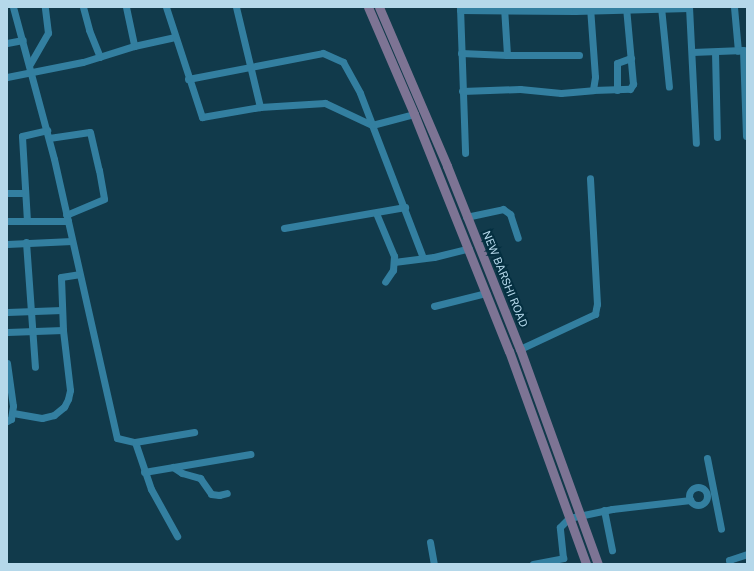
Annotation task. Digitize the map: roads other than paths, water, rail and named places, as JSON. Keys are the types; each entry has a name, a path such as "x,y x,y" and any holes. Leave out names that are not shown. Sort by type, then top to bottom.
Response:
{"main road":[{"name":"NEW BARSHI ROAD","path":"368,7 414,114 486,292 586,564"},
{"name":"NEW BARSHI ROAD","path":"380,7 520,349 582,516 598,564"}],"street":[{"path":"7,8 13,7 33,73 117,438 122,442 135,442 194,432"},
{"path":"30,64 48,33 45,7"},
{"path":"84,7 89,30 100,57"},
{"path":"126,7 134,46"},
{"path":"166,7 188,79 202,117 260,106 325,103 372,125 414,114"},
{"path":"236,7 260,106"},
{"path":"734,7 743,50 746,136"},
{"path":"465,153 460,8 689,8 696,143"},
{"path":"661,8 669,87"},
{"path":"504,9 507,55"},
{"path":"591,9 595,77 593,90"},
{"path":"462,91 520,89 561,93 630,89 633,84 626,9"},
{"path":"7,77 33,73 100,57 134,46 175,37"},
{"path":"7,43 23,40"},
{"path":"692,52 743,50"},
{"path":"715,52 718,137"},
{"path":"188,79 251,69 323,53 331,55 343,62 360,93 405,207 423,258"},
{"path":"461,53 507,55 579,54"},
{"path":"617,90 617,63 631,58"},
{"path":"27,221 22,136 47,130"},
{"path":"7,221 67,218 104,199 90,132 49,138"},
{"path":"520,349 595,314 597,304 590,178"},
{"path":"7,193 25,193"},
{"path":"284,228 405,207"},
{"path":"466,217 503,209 510,214 518,238"},
{"path":"376,213 394,262 393,270 385,282"},
{"path":"7,244 72,240"},
{"path":"26,242 32,311 34,367"},
{"path":"394,262 423,258 468,248"},
{"path":"14,412 42,418 54,415 64,407 70,390 63,330 61,277 79,274"},
{"path":"434,306 486,292"},
{"path":"7,312 62,310"},
{"path":"7,332 63,330"},
{"path":"7,363 14,412 11,419 7,421"},
{"path":"135,442 144,472 177,536"},
{"path":"144,472 250,454"},
{"path":"707,458 710,495 721,529"},
{"path":"174,467 182,472 200,478 211,494 219,495 227,493"},
{"path":"690,500 691,491 696,488 705,490 710,495"},
{"path":"533,564 553,562 563,558 560,528 569,518 604,510 690,500 694,504 700,505 710,495"},
{"path":"604,510 612,550"},
{"path":"430,542 434,564"},
{"path":"730,564 729,560 747,554"}]}
